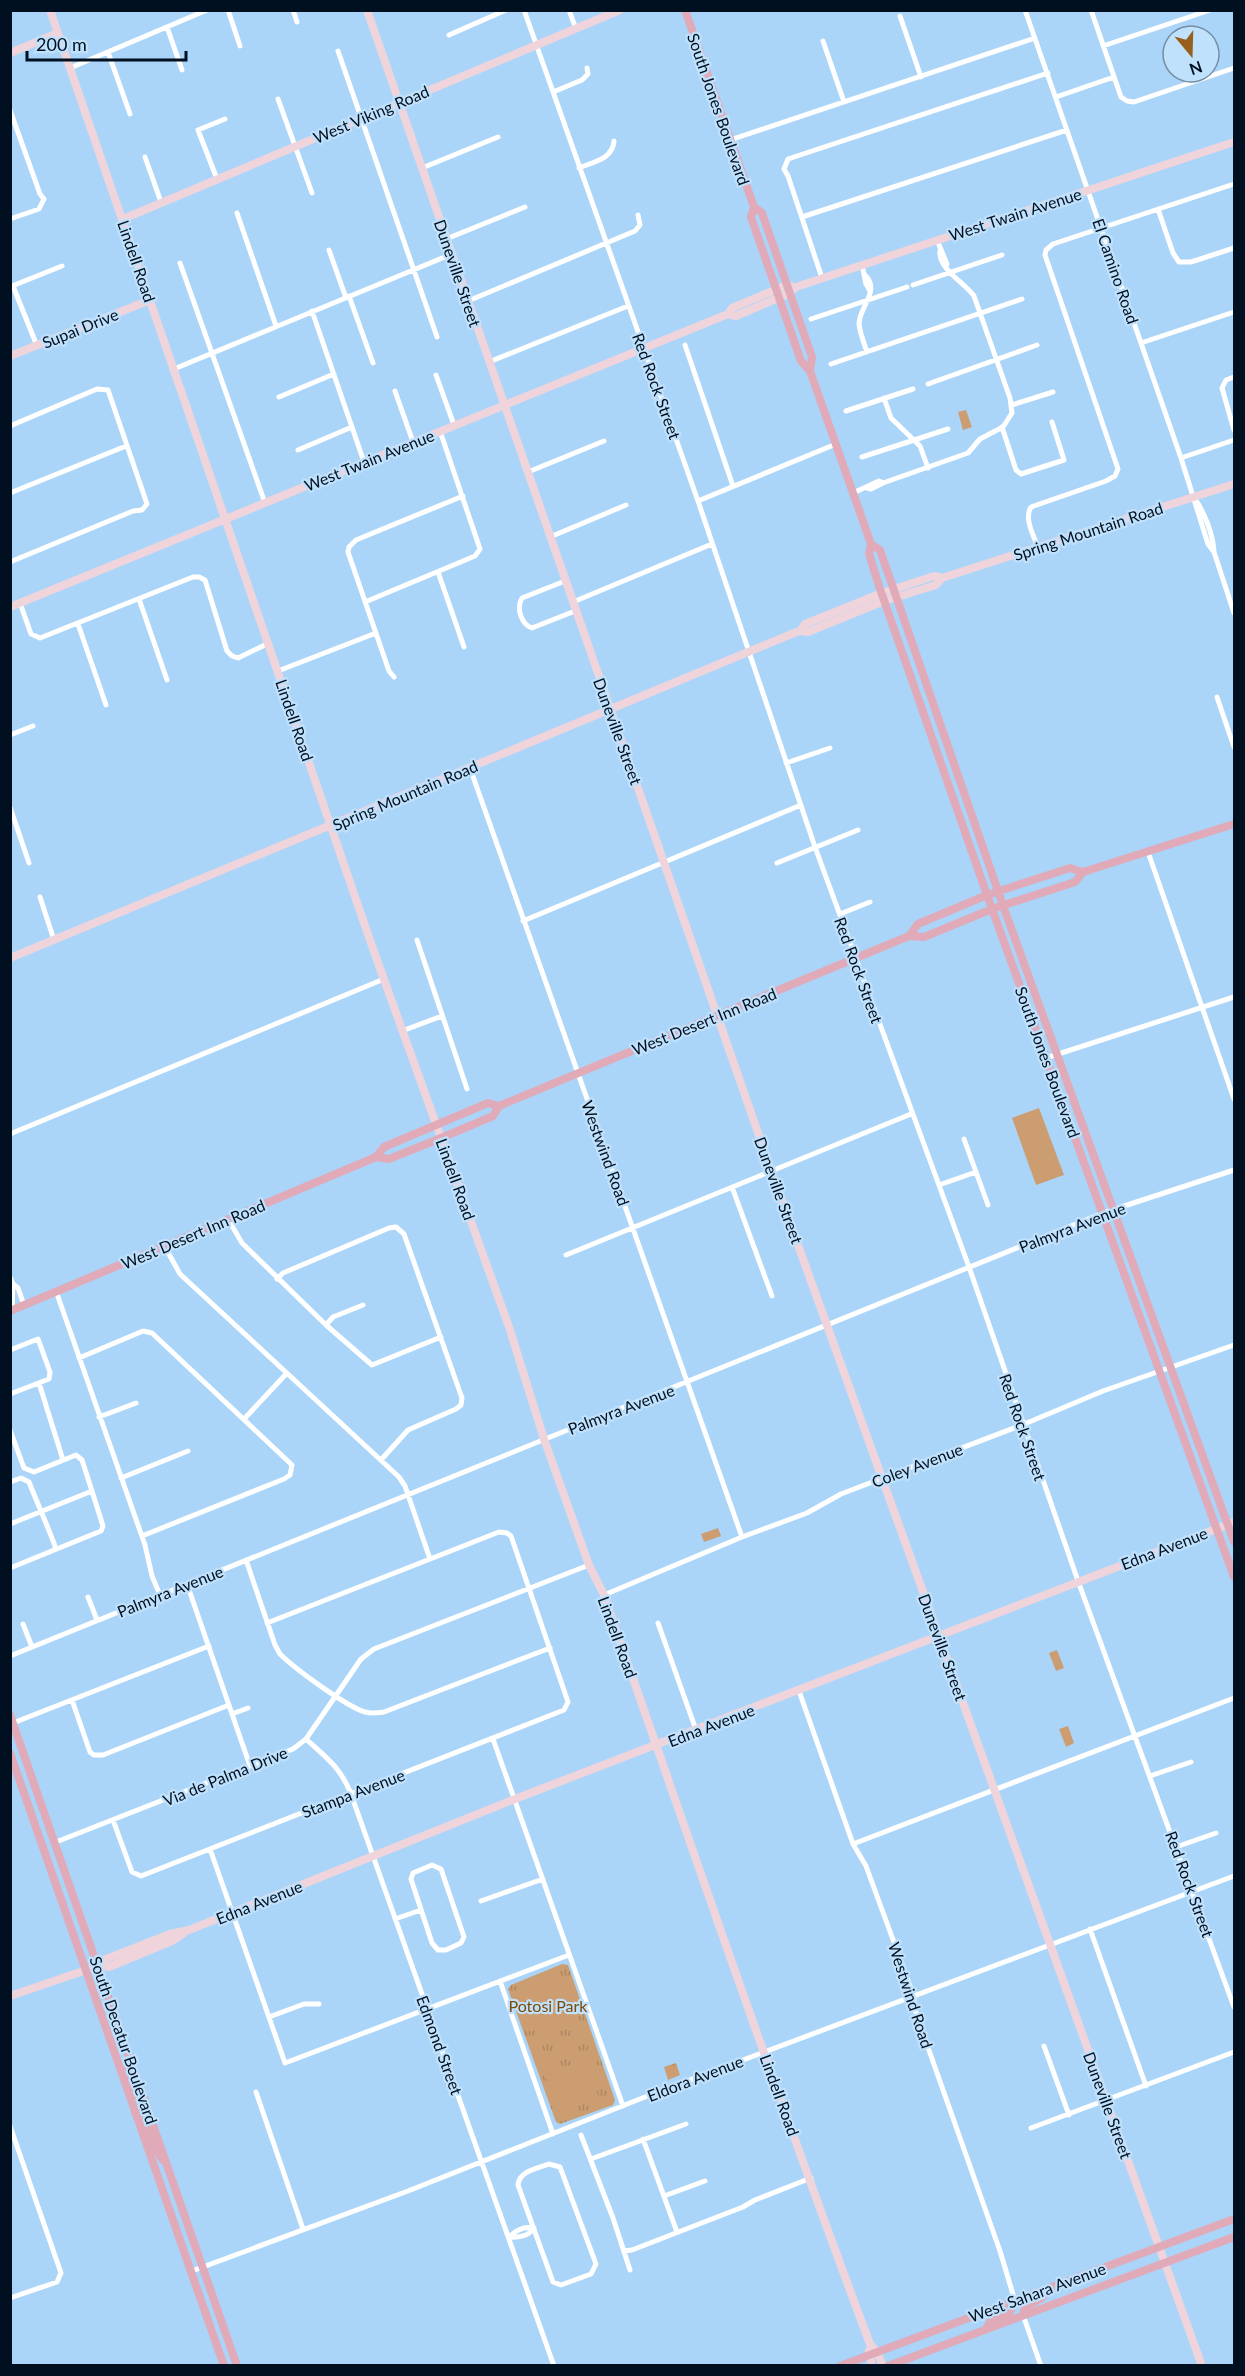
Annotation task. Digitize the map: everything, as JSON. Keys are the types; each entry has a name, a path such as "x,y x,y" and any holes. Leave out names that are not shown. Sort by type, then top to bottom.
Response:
{"main road":[{"name":"South Jones Boulevard","path":"685,10 754,207 762,213 791,289 812,357 810,371"},
{"name":"South Jones Boulevard","path":"754,207 751,218 801,361 810,371 871,544 869,554 883,597 987,895 1234,1577"},
{"name":"South Jones Boulevard","path":"871,544 880,550 1003,905 1171,1367 1231,1523 1234,1542"},
{"path":"939,755 948,748"},
{"name":"West Desert Inn Road","path":"909,936 918,924 998,891 1070,868 1083,872 1234,824"},
{"name":"West Desert Inn Road","path":"11,1310 376,1157 384,1147 436,1125 488,1104 499,1106 909,936 924,937 992,909 1075,882 1083,872"},
{"name":"West Desert Inn Road","path":"376,1157 389,1159 441,1138 493,1116 499,1106"},
{"name":"South Decatur Boulevard","path":"12,1719 56,1842 119,2065 224,2366"},
{"name":"South Decatur Boulevard","path":"10,1753 145,2099 237,2366"},
{"path":"31,1810 37,1811 46,1838 51,1843 56,1842"},
{"path":"119,2065 127,2072 138,2097 145,2099"},
{"path":"135,2112 141,2114 146,2120 158,2153 167,2164"},
{"name":"West Sahara Avenue","path":"840,2366 1234,2219"},
{"name":"West Sahara Avenue","path":"888,2366 1234,2237"},
{"path":"1023,2315 1025,2307 1042,2298 1046,2289"},
{"path":"986,2329 990,2322 1010,2312 1015,2301"},
{"path":"216,2345 228,2340"}],"street":[{"name":"Lindell Road","path":"50,10 384,979 505,1317 544,1439 589,1565 604,1595 873,2353 883,2366"},
{"path":"70,68 207,10"},
{"path":"228,10 240,46"},
{"path":"293,10 297,22"},
{"name":"Duneville Street","path":"367,10 771,1170 1202,2366"},
{"path":"449,34 506,10"},
{"name":"Red Rock Street","path":"524,10 605,244 698,501 815,847 969,1267 1022,1425 1234,2007"},
{"path":"569,10 576,29"},
{"name":"West Viking Road","path":"123,219 620,10"},
{"name":"El Camino Road","path":"1025,10 1194,497 1202,508 1214,542 1214,552 1232,598 1234,613"},
{"path":"1091,10 1121,97 1127,101 1134,102 1234,69"},
{"path":"1103,46 1209,10"},
{"path":"900,16 921,77"},
{"path":"167,27 182,70"},
{"path":"10,53 58,33"},
{"path":"730,140 1035,39"},
{"path":"823,41 844,102"},
{"path":"338,51 437,337"},
{"path":"108,52 130,114"},
{"path":"553,92 582,80 588,74 587,68"},
{"path":"822,278 784,169 785,164 794,156 1048,73"},
{"path":"1056,97 1114,77"},
{"path":"278,99 312,193"},
{"path":"10,110 40,194 44,199 39,209 10,219"},
{"path":"217,179 198,130 225,119"},
{"path":"802,218 1067,130"},
{"path":"422,168 498,137"},
{"path":"579,168 608,156 614,148 614,141"},
{"name":"West Twain Avenue","path":"10,607 728,314 732,308 1234,142"},
{"path":"145,157 161,202"},
{"path":"1038,548 1029,524 1028,513 1031,507 1106,482 1117,473 1115,459 1045,255 1046,250 1053,244 1234,184"},
{"path":"446,238 525,207"},
{"path":"1158,210 1173,253 1179,262 1191,262 1234,248"},
{"path":"237,213 276,326"},
{"path":"468,301 635,231 640,225 638,215"},
{"path":"853,493 879,481 883,483 968,453 980,440 1009,421 1012,413 1012,405 998,360 980,314 970,291 941,261 937,240"},
{"path":"329,250 373,363"},
{"path":"174,369 452,254"},
{"path":"811,319 910,286 948,270 1002,255"},
{"path":"180,263 265,503"},
{"path":"862,265 870,291 859,321 867,352"},
{"path":"37,346 12,286 62,266"},
{"path":"831,364 1022,299"},
{"name":"Supai Drive","path":"10,356 150,300"},
{"path":"489,362 628,306"},
{"path":"312,311 364,462"},
{"path":"1141,343 1234,312"},
{"path":"685,345 734,486"},
{"path":"928,384 1037,345"},
{"path":"279,397 334,374"},
{"path":"436,375 454,425"},
{"path":"1234,377 1223,384 1223,396 1234,430"},
{"path":"10,426 97,389 105,389 110,393 126,446 147,500 147,506 142,510 133,511 10,562"},
{"path":"846,411 913,389"},
{"path":"395,391 413,442"},
{"path":"1012,405 1053,392"},
{"path":"884,398 891,418 920,446 928,468"},
{"path":"1002,427 1016,470 1021,474 1064,460 1052,422"},
{"path":"298,450 352,427"},
{"path":"862,457 948,429"},
{"path":"365,602 478,553 479,544 440,431"},
{"path":"1181,458 1234,440"},
{"path":"528,472 604,441"},
{"path":"698,501 836,444"},
{"path":"10,493 126,446"},
{"name":"Spring Mountain Road","path":"10,958 800,631 808,632 934,576 942,578 1234,484"},
{"path":"394,677 389,671 365,602 348,552 349,547 356,540 463,496"},
{"path":"550,537 626,505"},
{"path":"573,602 711,544"},
{"path":"438,572 464,647"},
{"path":"20,603 29,630 35,637 45,638 193,577 199,577 205,580 227,651 232,656 238,658 269,643"},
{"path":"565,581 522,598 519,607 525,624 532,628 575,611"},
{"path":"139,599 167,680"},
{"path":"78,624 106,705"},
{"path":"278,671 376,633"},
{"path":"1217,697 1232,733 1234,747"},
{"path":"10,735 33,726"},
{"path":"786,763 830,748"},
{"name":"Westwind Road","path":"470,768 742,1537"},
{"path":"523,921 801,805"},
{"path":"10,807 29,863"},
{"path":"777,863 858,830"},
{"path":"1148,852 1234,1099"},
{"path":"40,897 54,940"},
{"path":"840,914 870,902"},
{"path":"417,940 467,1089"},
{"path":"10,1134 384,979"},
{"path":"1046,1058 1234,997"},
{"path":"402,1030 442,1016"},
{"path":"566,1255 911,1114"},
{"path":"964,1139 988,1205"},
{"name":"Palmyra Avenue","path":"10,1656 1103,1213 1234,1170"},
{"path":"939,1185 976,1172"},
{"path":"732,1186 772,1296"},
{"path":"228,1219 242,1243 277,1279 372,1365 441,1337"},
{"path":"277,1279 283,1273 389,1228 399,1228 404,1234 462,1398 461,1405 456,1409 408,1430 381,1460"},
{"path":"164,1245 180,1274 399,1477 408,1495 430,1559"},
{"path":"10,1277 13,1284 11,1310"},
{"path":"13,1284 18,1288 24,1305"},
{"path":"56,1291 142,1536 159,1595"},
{"path":"326,1325 333,1317 363,1305"},
{"path":"79,1358 148,1331 152,1333 245,1418 292,1465 292,1470 284,1479 142,1536"},
{"path":"10,1350 38,1339 50,1372 49,1379 10,1394"},
{"name":"Coley Avenue","path":"604,1595 742,1537 807,1513 841,1494 1022,1425 1103,1391 1234,1345"},
{"path":"245,1418 287,1373"},
{"path":"39,1383 63,1460"},
{"path":"99,1417 136,1403"},
{"path":"10,1430 24,1468 34,1472 76,1455 82,1460 103,1526 101,1531 10,1568"},
{"path":"121,1478 188,1450"},
{"path":"10,1482 21,1478 29,1482 40,1512 47,1521 56,1549"},
{"path":"10,1524 92,1491"},
{"name":"Edna Avenue","path":"10,1996 92,1968 109,1967 172,1941 189,1930 515,1799 1231,1523"},
{"path":"246,1560 267,1623 275,1645 286,1660 363,1712 374,1714 384,1712 550,1648 511,1536 499,1532 267,1623"},
{"name":"Via de Palma Drive","path":"56,1842 293,1749 306,1739 362,1659 374,1649 589,1565"},
{"path":"187,1584 250,1766"},
{"path":"88,1597 98,1620"},
{"path":"658,1623 696,1730"},
{"path":"23,1624 32,1647"},
{"path":"12,1719 72,1700 209,1646"},
{"name":"Stampa Avenue","path":"113,1820 132,1872 141,1876 494,1739 567,1707 568,1702 550,1648"},
{"name":"Westwind Road","path":"799,1691 853,1844 866,1866 914,1997 914,2007 928,2050 1000,2252 1015,2301"},
{"path":"853,1844 1234,1698"},
{"path":"72,1700 90,1752 94,1755 103,1755 229,1705"},
{"path":"232,1714 248,1708"},
{"name":"Edmond Street","path":"306,1739 345,1777 554,2366"},
{"path":"494,1739 623,2106"},
{"path":"1150,1776 1191,1762"},
{"path":"1176,1847 1216,1833"},
{"path":"210,1849 285,2063 569,1955"},
{"path":"436,1865 441,1869 463,1933 463,1940 446,1950 438,1950 432,1943 421,1910 411,1876 413,1873 436,1865"},
{"name":"Eldora Avenue","path":"192,2271 1234,1876"},
{"path":"481,1901 543,1879"},
{"path":"395,1919 421,1910"},
{"path":"1090,1929 1146,2086"},
{"path":"500,1981 553,2134"},
{"path":"269,2017 304,2004 319,2004"},
{"path":"1044,2046 1069,2115"},
{"path":"1031,2128 1234,2052"},
{"path":"256,2092 303,2229"},
{"path":"591,2158 686,2124"},
{"path":"10,2126 60,2267 60,2278 57,2282 10,2298"},
{"path":"581,2135 630,2270"},
{"path":"643,2139 677,2232"},
{"path":"555,2164 560,2167 596,2264 595,2270 591,2274 561,2285 553,2282 534,2228 518,2185 519,2178 522,2174 555,2164"},
{"path":"624,2251 632,2250 743,2207 811,2178"},
{"path":"664,2196 705,2181"},
{"path":"509,2237 517,2238 531,2233 534,2228"},
{"path":"1023,2315 1041,2366"},
{"name":"Lindell Road","path":"872,2366 873,2353"}],"green space":[{"path":"966,410 972,427 963,430 958,412"},
{"path":"1039,1108 1064,1175 1036,1185 1012,1118"},
{"path":"718,1528 721,1536 704,1542 701,1534"},
{"path":"1057,1650 1064,1668 1056,1671 1049,1653"},
{"path":"1068,1726 1074,1743 1066,1747 1059,1729"},
{"name":"Potosi Park","path":"562,1964 568,1965 615,2100 613,2105 560,2124 556,2122 508,1989 511,1985"},
{"path":"557,1976 570,2017 529,2031 528,2022 533,1998 542,1985"},
{"path":"584,2061 587,2062 600,2101 583,2102 568,2099 555,2090 545,2075"},
{"path":"676,2063 680,2075 668,2080 664,2067"}]}
